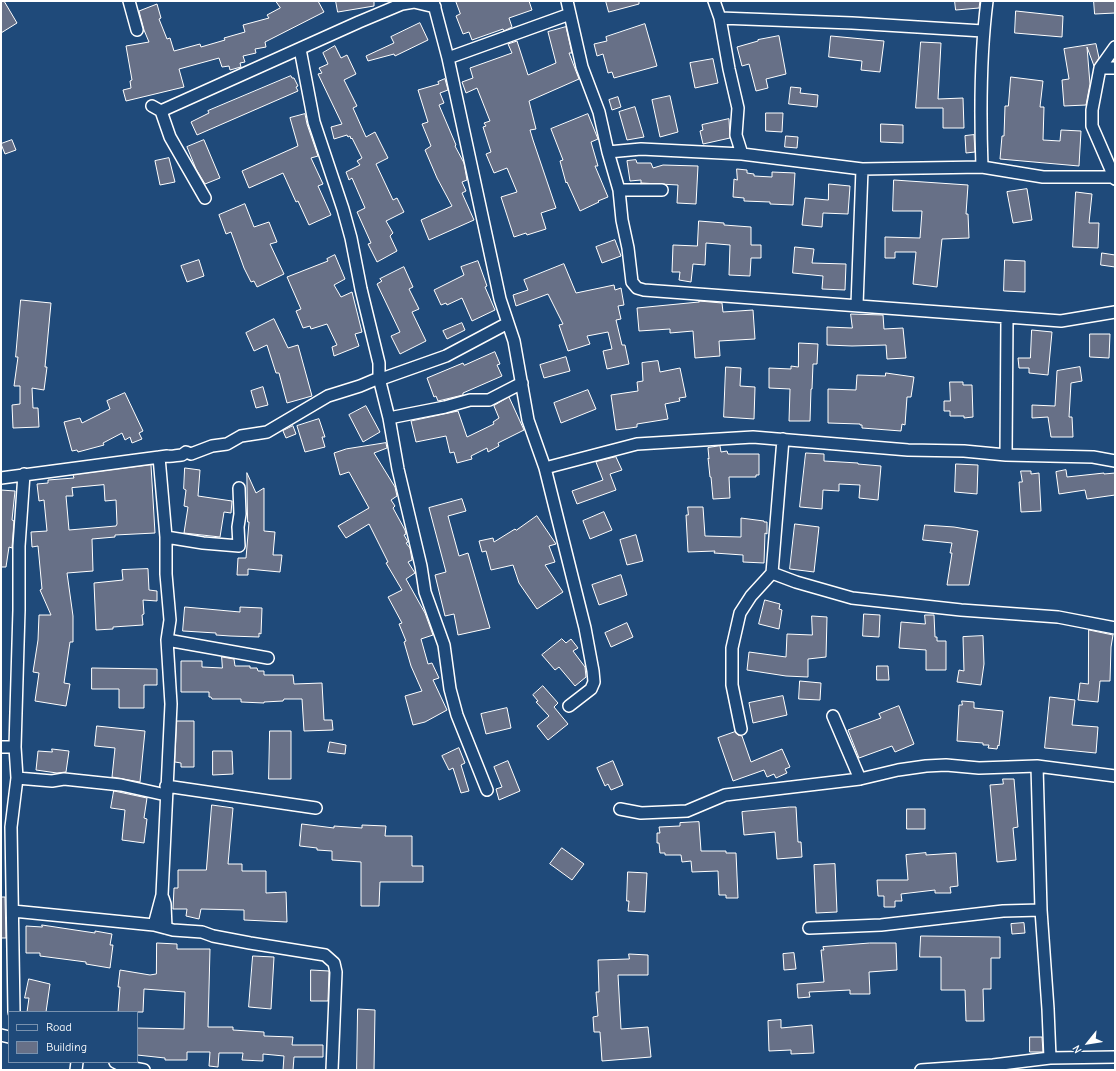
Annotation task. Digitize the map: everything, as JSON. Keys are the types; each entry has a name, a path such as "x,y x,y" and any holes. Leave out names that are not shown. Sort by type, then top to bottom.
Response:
{"street":[{"path":"129,1 137,30"},
{"path":"567,1 582,67 599,112 608,152 619,190 622,220 628,248 632,282 637,288 644,290 1061,321 1115,312"},
{"path":"714,1 720,18 738,108 736,135 742,154"},
{"path":"982,167 981,74 983,31 987,1"},
{"path":"205,198 170,137 157,108 300,49 402,4 414,2 434,4 448,58 500,299 514,341 528,420 545,468 585,628 594,682 591,689 569,706"},
{"path":"448,58 570,14"},
{"path":"720,18 852,23 983,31"},
{"path":"608,152 641,149 742,154 862,169 982,167 1042,177 1115,178 1092,126 1092,110 1100,68 1115,47"},
{"path":"300,49 314,122 351,238 361,289 379,363 379,378 389,418 398,469 421,566 425,592 444,644 450,689 457,715 487,790"},
{"path":"1100,68 1115,68"},
{"path":"857,305 862,169"},
{"path":"619,190 662,190"},
{"path":"1006,455 1008,318"},
{"path":"1,478 176,454 182,455 186,452 191,454 212,446 227,444 241,436 267,432 328,396 446,356 508,323"},
{"path":"389,418 445,407 470,400 489,400 522,383"},
{"path":"545,468 637,444 753,437 908,450 964,451 1006,455 1093,457 1115,461"},
{"path":"741,729 732,685 732,648 742,609 751,596 772,573 783,439"},
{"path":"154,925 162,895 171,704 167,640 170,620 166,574 166,537 159,457"},
{"path":"14,1011 10,827 17,778 15,747 19,610 19,546 24,474"},
{"path":"166,537 203,544 239,546 239,488"},
{"path":"772,573 796,582 852,598 961,610 1058,617 1115,628"},
{"path":"167,640 268,658"},
{"path":"833,716 860,779"},
{"path":"1,747 15,747"},
{"path":"620,809 641,813 687,810 726,795 860,779 898,770 926,766 946,765 980,768 1037,766 1115,776"},
{"path":"1037,766 1041,910 1050,1058"},
{"path":"17,778 52,782 64,779 316,808"},
{"path":"162,895 165,904 166,928"},
{"path":"808,928 881,925 1003,912 1041,910"},
{"path":"13,911 154,925 166,928 202,932 213,936 250,943 325,955 334,963 336,972 332,1070"},
{"path":"921,1070 993,1065 1050,1058 1115,1056"},
{"path":"117,1063 123,1066 144,1070"}],"building":[{"path":"1,1 4,1 17,23 1,33"},
{"path":"276,1 318,1 324,12 265,42 266,47 255,49 256,53 243,56 245,62 240,63 241,67 230,70 229,66 222,67 219,58 179,69 184,87 126,101 123,90 131,88 130,81 132,80 126,46 149,42 139,11 157,4 161,18 159,19 167,39 170,38 174,51 200,44 201,47 245,32 243,25 269,18 267,15 280,8"},
{"path":"336,1 374,1 374,6 338,12"},
{"path":"456,1 529,1 532,10 509,18 512,27 504,31 503,29 472,40 469,32 463,34 456,16 460,14"},
{"path":"606,1 639,1 639,4 609,12"},
{"path":"955,1 980,1 979,8 956,10"},
{"path":"1094,1 1115,1 1115,13 1095,14"},
{"path":"1016,11 1063,16 1062,37 1015,33"},
{"path":"420,23 428,40 395,56 394,54 368,61 366,56 394,43 391,37"},
{"path":"645,24 657,66 614,78 612,72 608,73 603,54 597,56 594,44 607,41 606,37"},
{"path":"566,27 572,53 569,53 579,79 529,101 536,129 530,130 556,208 541,213 546,229 527,235 526,233 514,237 501,197 517,192 507,168 494,173 486,154 491,152 483,127 486,126 484,123 490,121 477,88 466,93 462,82 473,78 470,68 512,53 508,44 517,41 528,75 556,63 548,32"},
{"path":"779,36 786,74 766,79 768,88 756,91 749,64 742,66 737,47 758,40"},
{"path":"831,36 884,41 880,72 861,70 862,61 829,57"},
{"path":"921,42 941,43 938,99 963,98 964,128 943,128 943,108 916,108"},
{"path":"1096,44 1099,58 1094,66 1087,47 1090,84 1086,105 1064,106 1062,80 1069,79 1064,49"},
{"path":"335,46 341,58 347,55 356,74 344,80 357,106 353,108 366,137 375,132 388,158 376,164 393,200 397,198 404,212 386,221 393,233 390,236 397,251 377,262 368,244 371,243 357,212 365,208 352,178 349,180 346,172 360,165 357,161 362,158 350,136 348,137 347,135 334,139 331,127 342,124 318,74 322,73 319,68 328,64 323,53"},
{"path":"713,59 718,83 695,88 690,63"},
{"path":"291,76 294,78 298,86 296,87 298,91 197,135 191,122 209,113 208,111"},
{"path":"1011,77 1043,81 1040,107 1044,107 1043,140 1060,141 1061,130 1081,131 1079,166 1000,159 1002,136 1004,136 1005,106 1008,106"},
{"path":"445,79 448,90 440,93 444,103 439,105 456,145 455,146 464,163 467,180 462,182 466,191 462,193 474,220 429,240 421,220 452,206 437,178 425,150 431,146 422,124 428,122 418,90 439,84 438,82"},
{"path":"791,87 801,88 800,93 818,95 817,107 789,104"},
{"path":"670,96 678,132 660,137 652,100"},
{"path":"618,97 621,107 612,110 609,100"},
{"path":"635,107 644,137 627,140 619,112"},
{"path":"766,113 783,113 782,132 766,131"},
{"path":"305,114 318,156 311,158 323,184 318,186 331,215 309,225 298,201 296,202 283,173 249,188 242,171 298,146 290,118"},
{"path":"588,114 598,139 591,142 598,166 595,166 608,197 580,211 567,182 566,183 560,161 563,160 551,129"},
{"path":"729,119 730,138 703,144 700,131 703,130 702,125"},
{"path":"881,124 903,125 903,143 881,142"},
{"path":"974,135 975,152 966,153 965,136"},
{"path":"786,136 798,137 797,148 785,147"},
{"path":"12,140 16,150 5,154 1,144"},
{"path":"204,140 220,178 205,184 196,169 187,147"},
{"path":"169,158 175,182 160,185 155,161"},
{"path":"636,160 637,163 651,163 653,168 663,165 698,166 696,204 677,203 678,185 641,183 641,180 630,181 627,161"},
{"path":"737,169 747,170 747,173 754,174 754,176 772,177 772,172 795,173 793,205 744,201 744,198 733,197 734,179 737,180"},
{"path":"894,180 968,185 966,214 968,214 969,238 942,239 937,287 913,284 916,252 895,252 895,258 885,258 885,237 920,238 922,211 893,211"},
{"path":"829,184 850,186 848,214 823,213 822,227 802,225 805,198 828,200"},
{"path":"1027,189 1032,220 1013,223 1007,192"},
{"path":"1076,192 1092,194 1089,223 1099,223 1098,248 1073,247"},
{"path":"245,204 254,227 269,222 277,242 270,244 284,274 257,287 254,281 251,282 244,268 231,232 226,234 219,215"},
{"path":"699,221 751,227 751,245 761,245 761,258 751,258 750,276 729,275 730,245 706,243 705,265 693,264 691,282 679,280 680,272 672,272 673,245 697,246"},
{"path":"615,240 621,256 602,263 596,247"},
{"path":"795,247 814,249 812,263 846,264 845,290 822,289 823,276 793,273"},
{"path":"1102,253 1115,255 1115,267 1101,265"},
{"path":"335,255 345,279 334,285 341,297 352,292 362,332 355,334 359,346 334,356 332,347 337,345 327,324 311,329 310,326 303,328 296,311 301,309 287,277 328,261 327,259"},
{"path":"199,260 204,276 187,282 181,266"},
{"path":"1005,260 1025,261 1025,292 1004,291"},
{"path":"478,261 487,286 485,287 495,310 472,321 462,298 447,305 446,303 441,305 434,290 464,275 461,267"},
{"path":"564,264 576,293 614,285 615,290 621,288 624,305 618,306 621,319 616,320 622,345 625,345 629,364 607,369 603,351 612,349 608,332 587,336 590,344 568,351 559,325 563,324 548,294 516,306 513,295 528,290 524,280"},
{"path":"404,267 413,287 409,289 419,309 412,312 426,341 400,354 391,336 400,332 377,284 382,281 380,279"},
{"path":"21,300 51,303 44,390 32,388 33,408 38,408 39,427 13,428 12,405 20,404 20,386 14,386 18,357 16,357"},
{"path":"699,301 722,303 723,312 753,310 755,339 719,341 720,356 695,358 693,331 670,333 670,329 639,331 637,308"},
{"path":"851,314 883,315 884,329 903,328 906,358 887,359 886,345 827,345 827,327 852,328"},
{"path":"274,319 288,348 298,345 312,396 287,403 279,373 276,373 267,345 254,351 246,333"},
{"path":"462,323 465,330 447,339 443,331"},
{"path":"1032,330 1052,332 1048,375 1029,373 1029,368 1019,368 1018,358 1030,358"},
{"path":"1090,334 1110,334 1109,358 1090,357"},
{"path":"799,343 818,344 817,364 813,364 810,421 789,421 790,389 769,388 769,368 791,369 791,366 798,367"},
{"path":"495,352 500,364 497,365 502,376 463,393 463,395 438,401 436,396 434,397 427,378"},
{"path":"566,357 570,371 544,378 540,365"},
{"path":"658,361 660,372 680,368 686,397 679,398 680,401 665,404 668,419 637,424 637,427 616,430 611,395 638,391 637,382 643,381 642,363"},
{"path":"726,367 741,368 740,386 755,387 754,419 724,417"},
{"path":"1080,367 1082,381 1071,383 1069,417 1072,417 1073,437 1051,437 1048,417 1032,418 1032,405 1055,406 1057,371"},
{"path":"886,373 914,377 911,397 907,397 905,425 902,424 901,431 862,428 862,425 860,424 828,423 828,389 856,390 857,375 885,376"},
{"path":"950,382 963,382 963,385 972,385 973,417 964,418 964,416 950,416 950,411 944,411 944,401 950,401"},
{"path":"263,387 268,405 256,408 251,391"},
{"path":"588,390 596,409 561,423 554,403"},
{"path":"125,393 143,431 139,433 142,439 132,443 130,437 125,440 122,433 103,443 104,445 78,452 77,450 72,451 64,422 80,418 82,423 110,409 107,401"},
{"path":"509,397 524,430 498,443 499,446 488,452 487,448 471,456 472,459 457,463 454,452 450,453 446,436 416,442 411,421 458,411 467,437 494,424 493,422 499,418 494,406"},
{"path":"366,406 380,432 363,442 349,415"},
{"path":"319,419 325,437 322,437 325,447 305,452 297,426"},
{"path":"293,426 296,434 286,438 283,431"},
{"path":"386,443 387,448 374,453 395,487 397,496 391,500 395,506 393,508 405,530 406,534 404,535 408,542 406,543 410,548 412,560 408,562 415,573 406,579 425,613 433,635 421,639 428,664 432,663 439,678 433,680 447,710 425,722 413,725 405,696 422,691 411,666 404,642 406,641 399,624 402,623 388,597 402,590 386,563 388,562 369,524 346,538 338,526 369,508 349,472 340,475 334,453 346,449"},
{"path":"720,446 721,452 727,451 728,454 759,454 759,475 756,475 756,477 729,477 730,498 713,499 708,448"},
{"path":"806,453 824,454 824,461 881,466 878,500 859,498 860,485 839,484 839,491 823,490 822,509 800,507"},
{"path":"616,457 622,470 610,474 616,490 577,504 572,491 603,480 596,462"},
{"path":"956,464 978,465 977,494 955,492"},
{"path":"151,465 155,533 115,535 115,537 92,539 93,571 67,573 73,616 73,642 70,642 64,683 70,684 66,706 35,701 39,673 33,672 38,640 39,615 51,615 40,590 42,589 38,546 32,547 31,532 47,531 44,500 39,501 37,484 48,483 48,480 74,478 73,475","holes":["104,485 105,501 116,500 116,526 69,530 66,496 73,496 72,488"]},
{"path":"185,468 200,470 198,496 232,501 231,513 224,512 220,537 184,533 188,507 184,506 186,490 184,489"},
{"path":"1066,470 1067,477 1115,473 1115,495 1087,499 1085,490 1059,494 1056,472"},
{"path":"1021,471 1031,471 1031,474 1039,473 1041,511 1021,512 1019,482 1022,482"},
{"path":"247,473 256,493 264,488 264,531 275,532 273,555 282,555 280,572 248,569 248,575 237,575 238,558 246,558 249,522"},
{"path":"1,490 15,491 12,520 14,521 12,548 9,547 6,567 1,567"},
{"path":"462,499 466,511 448,516 459,556 468,553 490,628 458,635 454,614 445,616 435,575 446,572 429,508"},
{"path":"688,507 703,507 705,536 741,537 741,518 767,522 764,563 743,562 743,555 714,553 715,551 688,552 686,515 688,515"},
{"path":"604,512 612,530 590,539 583,521"},
{"path":"537,516 556,544 549,546 555,562 545,565 563,592 537,609 519,583 513,565 491,570 486,551 482,552 479,541 493,538 494,542"},
{"path":"795,524 819,527 814,572 790,569"},
{"path":"925,525 954,527 978,531 969,585 947,585 952,543 923,540"},
{"path":"636,535 643,561 627,565 620,540"},
{"path":"148,569 149,590 157,591 157,601 143,600 143,625 96,630 94,583 123,580 122,570"},
{"path":"621,575 627,595 599,605 592,585"},
{"path":"765,600 780,604 779,609 782,610 779,629 759,624"},
{"path":"185,607 240,612 240,607 262,608 261,634 259,633 259,637 230,636 216,635 216,633 183,631"},
{"path":"864,614 880,615 879,637 863,636"},
{"path":"925,615 934,615 935,637 937,637 937,641 946,641 946,670 926,670 926,650 899,648 901,622 925,624"},
{"path":"812,616 827,617 826,657 808,659 808,677 786,676 747,670 749,652 786,657 787,634 812,635"},
{"path":"627,623 633,637 611,647 605,633"},
{"path":"1089,630 1113,635 1111,647 1110,681 1100,681 1098,702 1078,700 1080,683 1088,684"},
{"path":"983,636 984,664 981,685 957,682 959,670 964,671 963,637"},
{"path":"562,639 566,643 571,639 578,648 573,651 585,667 586,677 575,686 559,667 555,670 542,655"},
{"path":"222,657 234,659 235,666 250,666 250,668 257,668 258,671 264,671 264,675 293,675 294,684 322,683 324,720 332,720 333,730 304,731 302,699 284,699 283,701 264,703 241,702 241,699 212,699 209,697 209,692 181,692 181,661 202,661 202,667 222,668"},
{"path":"877,666 888,666 889,680 877,680"},
{"path":"92,668 157,669 157,685 144,685 144,708 119,708 119,689 92,689"},
{"path":"800,681 821,683 820,700 799,699"},
{"path":"543,686 558,703 554,707 568,724 548,740 537,726 549,716 536,702 538,701 533,695"},
{"path":"783,696 787,715 753,723 749,703"},
{"path":"1050,697 1075,700 1072,725 1098,727 1096,753 1045,748"},
{"path":"962,701 974,702 974,708 1003,711 999,746 998,745 997,749 988,748 989,745 983,745 983,743 957,741 959,705 962,705"},
{"path":"899,706 914,744 895,752 892,746 859,758 848,730 881,718 879,714"},
{"path":"507,708 511,728 486,734 481,714"},
{"path":"177,721 194,721 194,767 181,767 181,763 175,762"},
{"path":"97,726 145,731 140,782 112,777 115,748 95,746"},
{"path":"270,731 291,731 291,779 269,779"},
{"path":"735,732 742,736 751,762 782,749 790,767 785,769 787,773 776,778 774,774 767,777 764,770 733,781 718,738"},
{"path":"330,742 346,745 345,754 328,752"},
{"path":"459,748 465,763 461,765 469,791 461,793 453,768 449,770 442,756"},
{"path":"52,749 69,751 66,772 57,773 36,770 38,751 52,752"},
{"path":"213,751 232,751 233,774 213,775"},
{"path":"508,761 520,791 499,800 496,789 502,787 494,767"},
{"path":"613,761 623,785 611,790 608,784 605,786 597,768"},
{"path":"1003,779 1014,779 1018,827 1013,828 1016,860 997,862 990,785 1003,784"},
{"path":"114,791 147,798 144,818 147,819 144,843 122,840 125,810 111,808"},
{"path":"212,805 233,808 228,864 242,864 242,871 266,871 266,893 286,892 287,922 244,920 244,910 201,909 199,919 186,916 187,909 173,909 174,888 178,888 178,870 206,870"},
{"path":"796,807 798,842 801,842 802,857 777,859 775,832 744,835 742,812"},
{"path":"907,809 925,809 925,829 907,829"},
{"path":"699,822 701,851 726,851 726,853 736,853 738,898 726,898 726,895 719,895 718,871 692,872 691,861 682,862 681,855 665,855 665,853 660,853 659,843 657,843 657,833 660,833 659,827 680,826 680,823"},
{"path":"302,824 334,828 334,826 362,828 362,825 386,826 385,836 412,836 412,866 423,866 423,882 380,882 379,906 361,906 361,862 332,860 332,851 317,850 317,848 300,846"},
{"path":"562,848 584,864 572,880 550,864"},
{"path":"926,853 926,855 956,853 958,886 950,887 951,893 935,893 935,890 901,894 902,901 895,901 895,907 884,907 884,896 878,896 877,880 908,880 906,855"},
{"path":"835,864 837,912 816,913 814,865"},
{"path":"628,872 647,873 645,912 628,911"},
{"path":"1,897 5,897 6,938 1,938"},
{"path":"1024,923 1025,933 1012,934 1011,924"},
{"path":"42,925 112,934 110,945 113,945 110,968 86,964 86,962 40,956 40,953 26,953 26,926 42,927"},
{"path":"921,936 1000,937 1000,958 991,958 991,989 983,989 984,1021 966,1021 965,990 941,990 941,957 920,957"},
{"path":"157,943 177,944 177,949 210,949 208,1027 233,1027 233,1030 264,1032 264,1036 293,1037 292,1045 323,1045 323,1057 294,1057 293,1070 283,1070 284,1056 263,1054 263,1061 242,1060 243,1053 219,1053 218,1067 209,1066 210,1052 187,1052 187,1060 165,1060 165,1058 138,1055 138,1028 184,1029 185,992 144,989 143,1012 118,1011 120,987 118,987 120,970 150,975 156,974"},
{"path":"870,943 896,943 897,970 869,972 870,994 850,994 850,990 809,992 810,997 798,998 797,984 824,982 821,950 824,950 823,947"},
{"path":"794,953 796,969 784,970 783,954"},
{"path":"629,954 648,955 648,975 618,975 621,1029 648,1027 651,1057 602,1061 600,1032 594,1032 593,1017 598,1016 596,992 599,992 598,960 629,959"},
{"path":"253,956 274,957 271,1009 249,1007"},
{"path":"311,970 329,971 328,1001 311,1001"},
{"path":"29,979 50,984 46,1011 27,1011 29,998 25,998"},
{"path":"358,1009 375,1010 374,1070 357,1070"},
{"path":"781,1020 781,1028 812,1025 814,1053 791,1054 791,1050 769,1051 768,1021"},
{"path":"1030,1037 1042,1037 1043,1052 1030,1052"}]}
